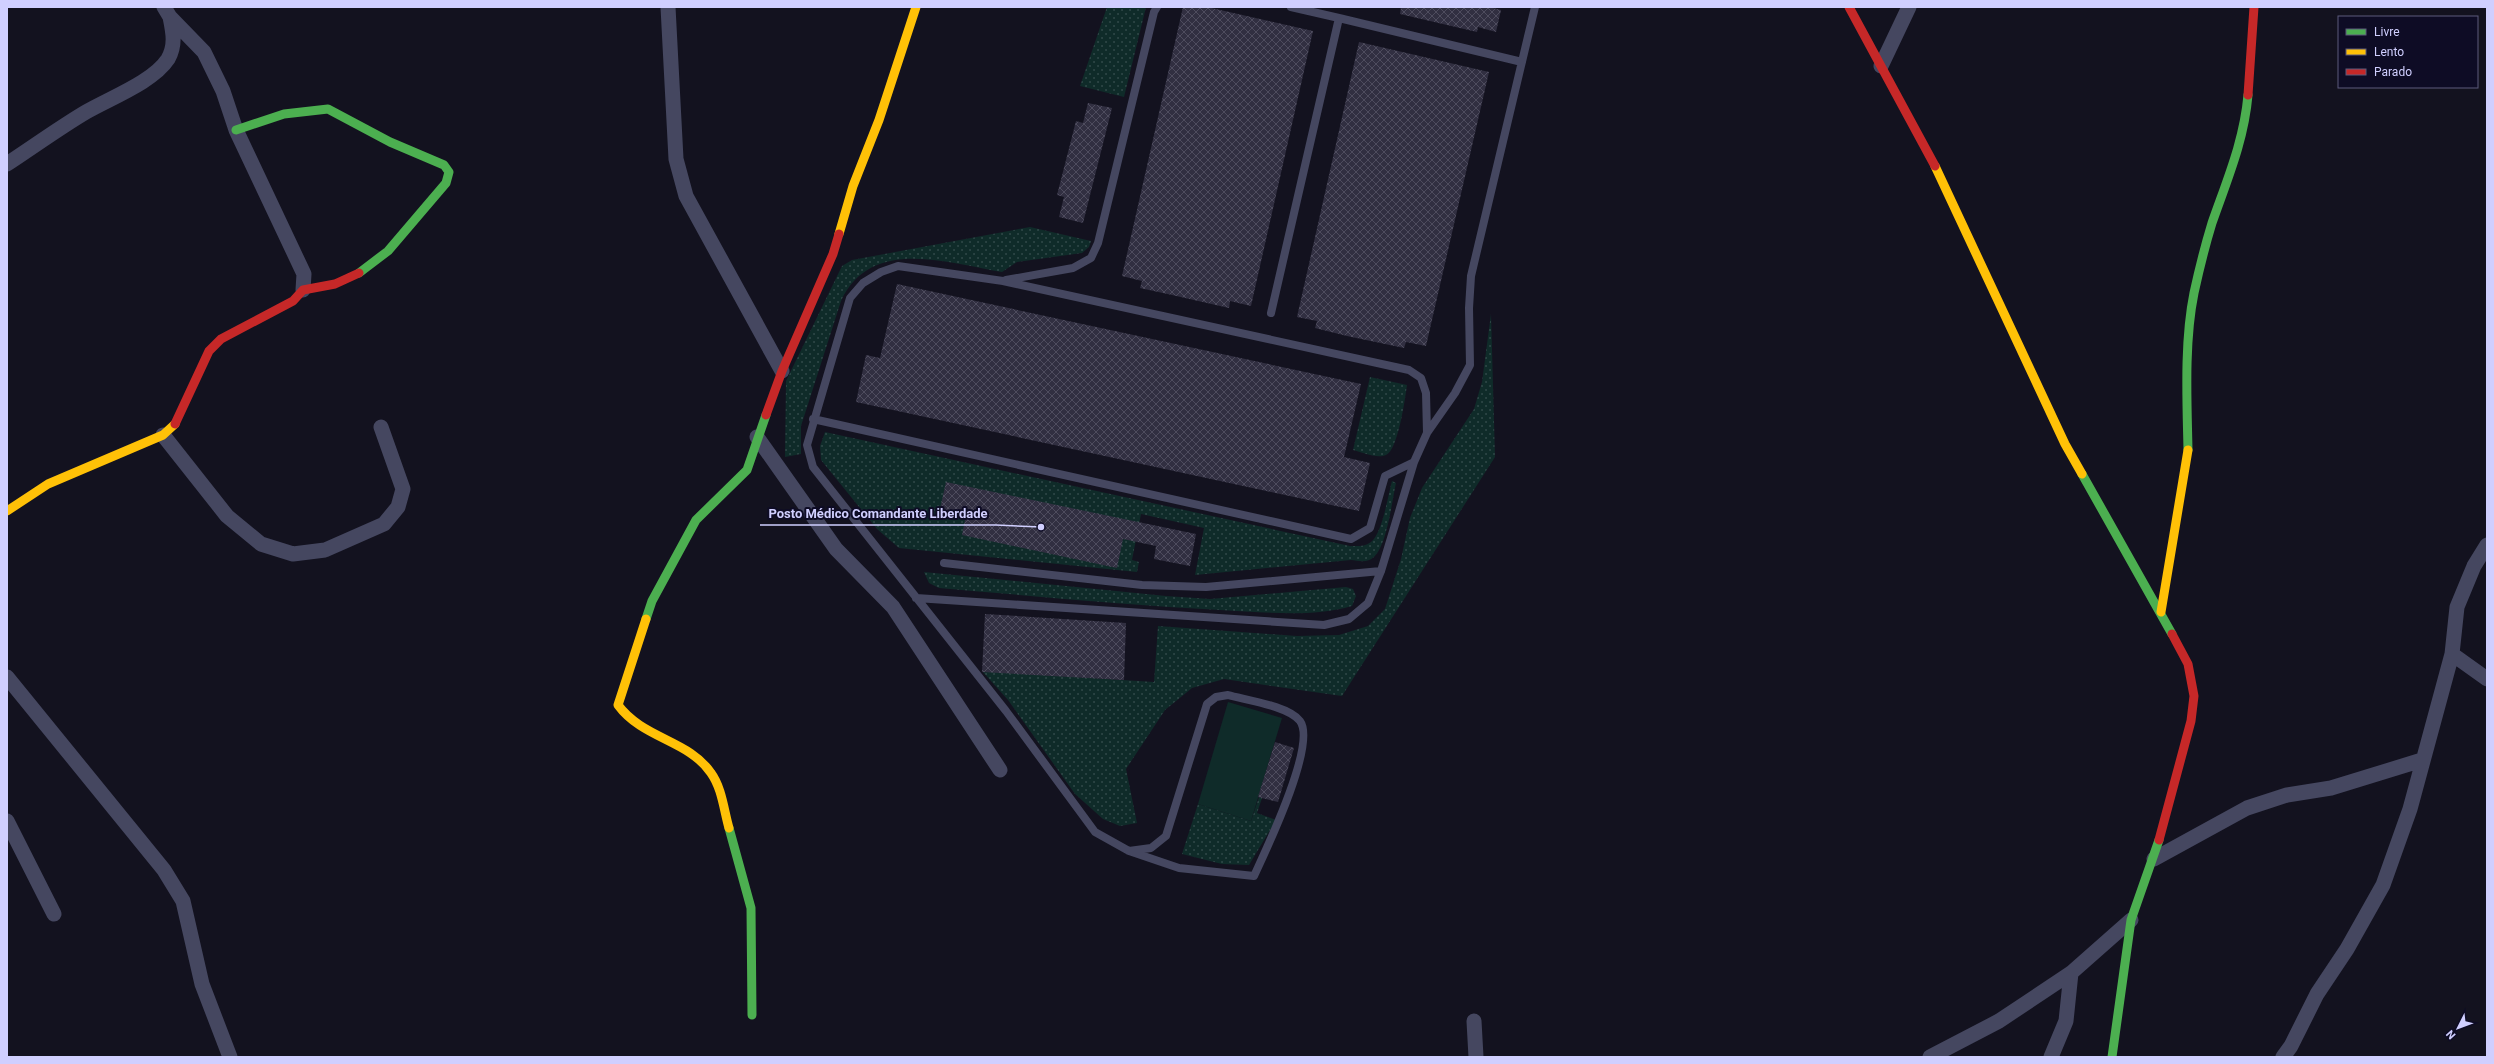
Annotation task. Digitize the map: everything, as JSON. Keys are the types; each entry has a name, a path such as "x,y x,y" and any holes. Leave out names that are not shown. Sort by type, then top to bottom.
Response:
{"street":[{"path":"668,7 676,158 686,196 782,371"},
{"path":"752,1015 751,908 718,788 710,771 692,756 633,723 623,716 618,705 652,601 696,520 746,470 782,371 833,254 853,186 879,120 916,7"},
{"path":"1848,7 1947,187 2065,444 2161,612 2188,664 2194,696 2191,721 2154,859 2131,920 2112,1057"},
{"path":"1881,66 1909,7"},
{"path":"2161,612 2188,460 2187,369 2194,295 2212,224 2237,157 2246,118 2254,7"},
{"path":"167,12 204,52 223,91 236,130 304,274 303,290"},
{"path":"7,164 86,112 144,80 156,70 168,58 174,40 167,12"},
{"path":"7,511 48,484 163,435 178,421 209,351 222,339 293,301 303,290 335,284 360,272 388,251 446,183 449,172 444,165 390,142 328,109 284,114 236,130"},
{"path":"163,435 227,516 261,544 293,554 325,550 384,524 398,508 403,488 381,427"},
{"path":"757,437 836,549 893,607 1000,770"},
{"path":"2284,1057 2317,994 2347,949 2383,885 2410,809 2422,760 2452,654 2457,607 2474,566 2487,545"},
{"path":"2452,654 2487,679"},
{"path":"7,677 164,870 182,901 202,984 230,1057"},
{"path":"2154,859 2248,808 2287,795 2331,788 2422,760"},
{"path":"7,822 54,914"},
{"path":"1930,1057 1999,1021 2071,973 2131,920"},
{"path":"2051,1057 2066,1021 2071,973"},
{"path":"1474,1021 1476,1057"}],"lane":[{"path":"1004,281 1074,268 1091,258 1098,244 1154,12 1157,7"},
{"path":"1291,7 1522,62"},
{"path":"916,598 1324,626 1349,619 1368,603 1381,571 1414,462 1427,433 1455,393 1470,366 1469,308 1471,276 1535,7"},
{"path":"1271,313 1339,18"},
{"path":"1129,851 1151,848 1166,836 1207,704 1216,697 1228,695 1285,710 1300,721 1305,738 1283,812 1254,876 1179,868 1129,851 1095,832 1006,711 813,467 806,445 850,298 864,283 881,272 898,266 1004,281 1409,370 1421,378 1426,393 1427,433"},
{"path":"813,419 1351,539 1370,528 1385,476 1414,462"},
{"path":"944,563 1142,584 1206,587 1381,571"}],"green space":[{"path":"1107,7 1146,7 1124,97 1080,86"},
{"path":"1030,227 1091,241 1089,247 1082,253 1017,262 1002,272 935,260 912,259 891,261 871,268 854,281 841,301 801,426 801,454 785,457 786,381 842,266 852,260"},
{"path":"1491,314 1495,457 1342,696 1224,679 1192,688 1165,710 1126,769 1137,823 1120,826 1103,819 1075,794 1008,700 982,671 1154,682 1158,626 1297,636 1339,635 1368,626 1385,609 1401,559 1410,518 1422,488 1474,409 1482,382"},
{"path":"1370,377 1407,385 1403,412 1394,444 1386,455 1382,456 1374,456 1353,450"},
{"path":"825,432 1350,546 1366,545 1375,538 1381,523 1392,481 1396,483 1386,533 1379,551 1372,559 1195,575 1204,528 1141,514 1132,560 1139,562 1137,572 899,548 877,529 821,460 820,446"},
{"path":"924,572 1210,599 1346,587 1353,589 1356,596 1352,606 1336,610 1303,613 1253,612 1115,603 939,588 929,583"},
{"path":"1228,702 1282,718 1251,821 1198,804"},
{"path":"1259,797 1262,798 1257,813 1276,820 1249,865 1222,864 1182,854 1198,804 1251,821"}],"building":[{"path":"1183,7 1207,7 1313,31 1251,306 1230,301 1229,308 1140,288 1142,281 1122,276"},
{"path":"1401,7 1489,7 1501,10 1496,32 1478,27 1477,32 1400,14"},
{"path":"1359,42 1489,72 1426,346 1406,342 1404,348 1347,336 1315,328 1317,321 1297,317"},
{"path":"1088,103 1112,108 1083,223 1059,217 1064,197 1057,195 1076,121 1083,123"},
{"path":"897,284 1361,384 1344,457 1370,463 1359,511 856,402 866,355 880,358"},
{"path":"946,482 1196,534 1190,566 1154,559 1156,546 1123,539 1117,568 962,535 966,515 940,509"},
{"path":"985,614 1126,623 1124,680 982,672"},
{"path":"1275,742 1294,748 1278,802 1258,797"}],"traffic: fast":[{"path":"2188,450 2187,351 2194,293 2212,223 2239,144 2248,95"},
{"path":"236,130 284,114 328,109 390,142 444,165 449,172 446,183 388,251 359,273"},
{"path":"646,619 652,601 696,520 747,470 766,415"},
{"path":"2082,474 2172,634"},
{"path":"729,828 751,908 752,1015"},
{"path":"2112,1057 2131,920 2159,840"}],"traffic: slow":[{"path":"839,234 853,186 879,120 916,7"},
{"path":"1935,166 2065,444 2082,474"},
{"path":"7,511 48,484 163,435 175,424"},
{"path":"2161,612 2188,450"},
{"path":"646,619 618,705 628,716 640,725 691,753 702,762 711,773 718,786 729,828"}],"traffic: jam":[{"path":"1849,7 1935,166"},
{"path":"2248,95 2254,7"},
{"path":"766,415 782,371 833,254 839,234"},
{"path":"175,424 209,351 221,339 293,301 303,290 335,284 359,273"},
{"path":"2159,840 2191,721 2194,696 2188,664 2172,634"}],"place":[{"name":"Posto Médico Comandante Liberdade","path":"1041,527"}]}
